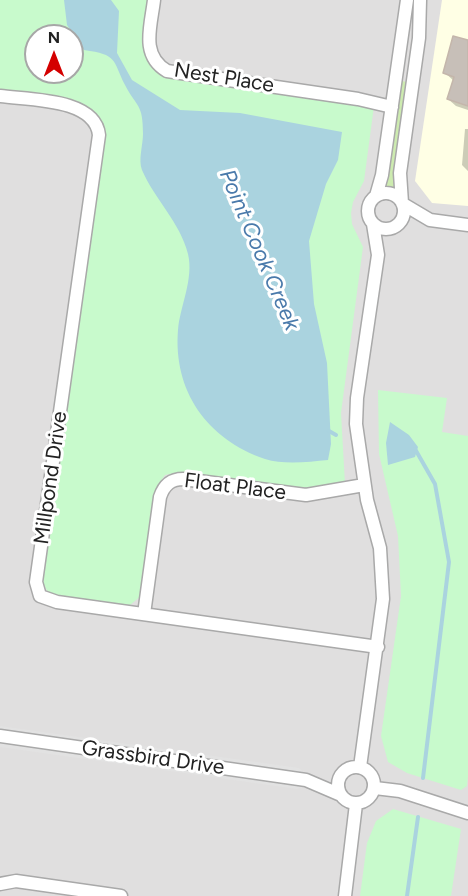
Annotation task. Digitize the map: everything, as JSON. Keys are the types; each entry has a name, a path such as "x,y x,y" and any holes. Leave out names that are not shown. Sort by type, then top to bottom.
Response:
{"street":[{"name":"Nest Place","path":"154,0 150,51 155,62 167,71 392,103"},
{"path":"360,767 383,599 382,564 364,485 356,424 357,398 378,255 368,209 376,196 407,0"},
{"path":"378,255 404,216 400,173 419,38 420,0"},
{"name":"Millpond Drive","path":"0,96 78,108 95,120 99,135 37,588 40,596 51,601 378,647"},
{"path":"376,196 388,193 430,220"},
{"path":"373,224 384,229 430,220 468,225"},
{"name":"Float Place","path":"144,614 160,497 164,488 172,481 183,479 306,495 364,485"},
{"name":"Grassbird Drive","path":"0,736 306,780 340,795"},
{"path":"360,767 371,775 375,788 366,801 356,804 340,795 338,785 341,775 350,768 360,767"},
{"name":"Grassbird Drive","path":"306,780 341,775"},
{"path":"375,788 400,791 468,813"},
{"path":"345,896 356,804"},
{"path":"0,884 16,881 121,896"}],"shaded area":[{"path":"0,0 468,0 468,896 0,896"},
{"path":"442,0 468,0 468,206 432,203 415,181"},
{"path":"0,726 299,768 305,773 0,730"},
{"path":"0,743 303,786 297,789 0,747"}],"green space":[{"path":"0,0 149,0 144,31 145,51 154,68 163,74 374,106 364,181 353,202 351,213 352,224 363,247 341,413 345,484 312,490 295,490 175,473 165,475 157,486 141,596 130,605 59,596 48,592 43,584 104,130 98,118 88,109 61,98 0,91"},
{"path":"401,81 408,82 395,189 384,187"},
{"path":"378,390 447,398 442,432 468,436 468,776 467,786 461,790 407,773 388,762 381,736 401,596 398,536 379,454"},
{"path":"393,809 461,829 451,896 360,896 367,843 376,821"}],"water":[{"path":"64,0 111,0 119,11 117,53 132,80 180,110 240,113 342,132 338,160 326,184 309,241 314,304 327,363 331,444 328,460 288,462 265,459 226,439 198,410 181,373 178,352 179,321 189,273 188,254 173,221 142,170 140,162 143,138 142,116 112,60 103,54 84,50 84,24 67,24"},
{"path":"390,422 409,435 418,447 415,457 388,465 386,443"}],"building":[{"path":"453,36 468,40 468,106 447,99 454,77 443,73"}],"waterway":[{"name":"Point Cook Creek","path":"329,431 336,435"},
{"name":"Point Cook Creek","path":"415,449 435,484 449,562 423,778"},
{"name":"Point Cook Creek","path":"407,896 418,817"}]}
